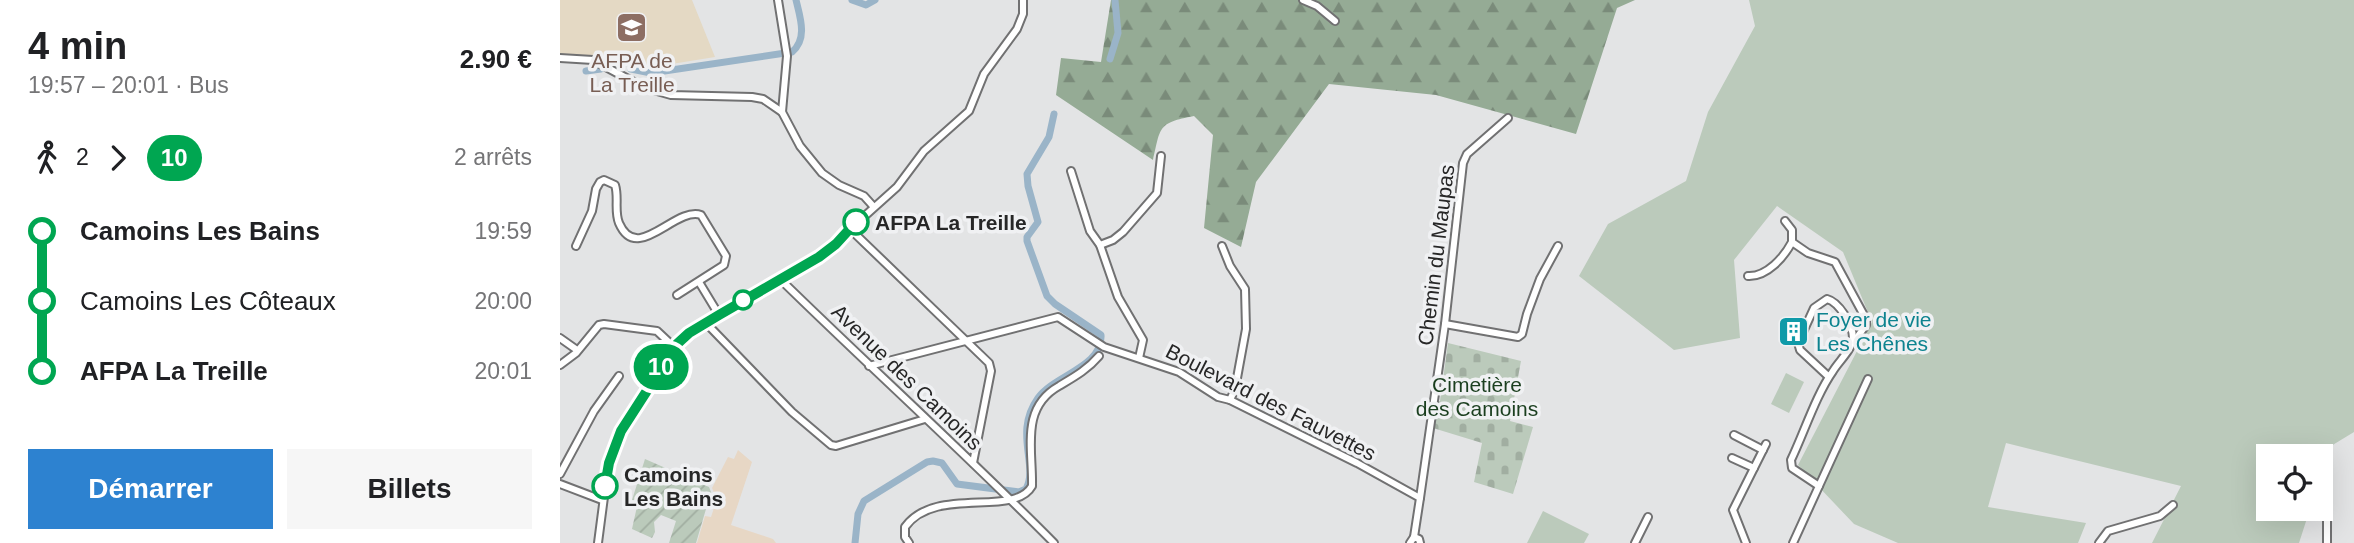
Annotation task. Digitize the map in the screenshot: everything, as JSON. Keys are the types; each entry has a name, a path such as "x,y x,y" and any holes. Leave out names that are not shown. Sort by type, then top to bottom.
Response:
{"street":[{"path":"778,0 786,53 782,112"},
{"path":"598,543 609,463 621,431 674,347 689,333 819,257 897,187 924,151 969,110 984,75 1017,29 1023,14 1023,0"},
{"path":"1303,0 1317,6 1335,21"},
{"path":"560,58 593,60 656,92 763,99 782,112 800,146 822,173 839,185 864,196 873,206"},
{"name":"Chemin du Maupas","path":"1420,498 1445,324 1463,163 1467,154 1508,118"},
{"path":"1100,245 1123,232 1157,194 1161,156"},
{"path":"1071,171 1090,231 1100,245 1118,297 1143,340 1139,358"},
{"path":"576,246 592,211 600,182 615,185 620,224 630,236 637,239 645,238 686,214 694,212 701,215 726,256 724,265 677,295"},
{"path":"1748,276 1765,272 1778,261 1792,242 1792,229 1785,221"},
{"path":"850,229 989,363 991,371 973,463"},
{"path":"1792,242 1808,253 1830,260 1839,267 1866,319 1866,325 1829,377 1791,460 1797,473 1819,486"},
{"path":"1222,246 1230,266 1245,289 1246,329 1235,389 1230,400"},
{"path":"1445,324 1518,337 1522,334 1541,279 1558,246"},
{"name":"Avenue des Camoins","path":"780,279 999,487 1054,543"},
{"path":"699,282 719,315"},
{"path":"1829,377 1800,350 1798,343 1814,308 1819,303 1827,299 1836,303 1852,333 1850,348"},
{"name":"Boulevard des Fauvettes","path":"869,366 1058,317 1104,347 1179,372 1218,397 1230,400 1357,463 1420,498"},
{"path":"706,323 792,412 831,445 836,446 925,419"},
{"path":"560,365 578,350 599,325 604,324 657,331 674,347"},
{"path":"560,338 578,350"},
{"path":"909,543 905,537 905,527 911,518 938,505 991,502 1025,494 1032,486 1030,427 1038,405 1058,386 1087,369 1099,356"},
{"path":"560,474 594,411 619,376"},
{"path":"1793,543 1868,379"},
{"path":"1734,435 1764,447 1734,510 1746,543"},
{"path":"1732,458 1754,468"},
{"path":"560,484 602,500"},
{"path":"1418,541 1420,498"},
{"path":"2099,543 2108,531 2160,516 2173,505"},
{"path":"1635,543 1648,517"},
{"path":"2327,521 2327,543"}],"shaded area":[{"name":"AFPA de La Treille","path":"560,0 692,0 715,57 647,68 625,59 616,61 616,65 610,67 594,59 560,56"},
{"path":"738,450 752,462 731,525 773,539 776,543 697,543 705,516 711,517 717,499 712,488 728,457 734,459"}],"green space":[{"path":"1111,0 1635,0 1617,8 1576,134 1436,95 1329,84 1256,182 1241,247 1204,228 1213,135 1194,116 1173,121 1163,128 1153,160 1056,95 1061,58 1101,62"},
{"path":"1749,0 2354,0 2354,432 2333,445 2256,444 2256,521 2306,521 2299,543 2152,543 2181,486 2006,443 1988,507 2086,523 2078,543 1898,543 1854,524 1798,465 1872,322 1843,252 1777,206 1734,260 1740,338 1674,350 1579,276 1608,224 1686,181 1708,112 1755,26"},
{"name":"Cimetière des Camoins","path":"1448,343 1521,361 1510,421 1533,427 1513,494 1474,482 1482,443 1433,428 1434,421 1439,417 1436,401 1440,401"},
{"path":"1786,373 1804,382 1789,413 1771,404"},
{"path":"645,459 709,487 711,492 696,543 669,543 676,521 661,515 654,522 655,532 652,538 632,529 638,502 632,500"},
{"path":"1543,511 1589,534 1584,543 1527,543"}],"waterway":[{"path":"631,69 651,73 792,52 797,47 801,34 796,0"},
{"path":"852,0 866,5 875,0"},
{"path":"1110,59 1118,33 1115,0"},
{"path":"586,71 601,69"},
{"path":"855,543 858,514 864,501 927,462 942,463 957,484 1019,492 1026,489 1030,470 1027,424 1031,411 1045,390 1086,363 1100,346 1101,335 1047,296 1027,241 1038,222 1027,174 1049,137 1054,114"}],"bus line":[{"name":"10","path":"605,486 609,463 621,431 677,344 689,333 819,257 836,244 856,222"}],"place":[{"name":"AFPA de La Treille","path":"632,28"},
{"name":"AFPA La Treille","path":"856,222"},
{"name":"Foyer de vie Les Chênes","path":"1793,331"},
{"name":"Camoins Les Bains","path":"605,486"}]}
